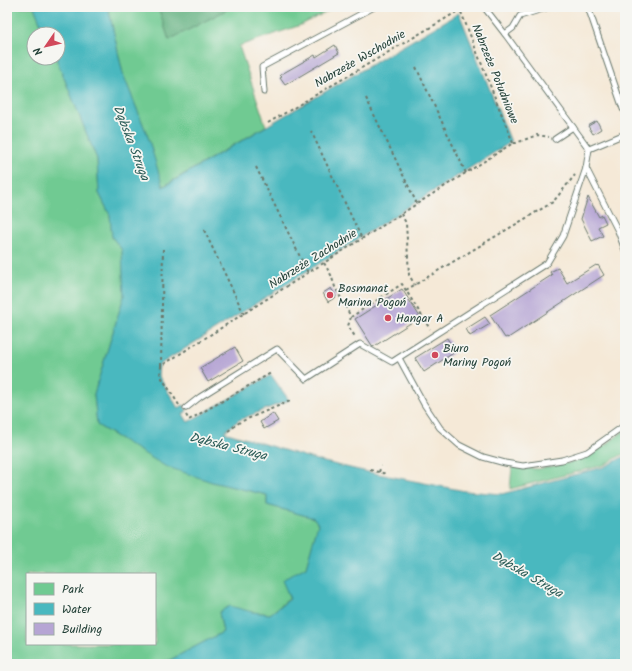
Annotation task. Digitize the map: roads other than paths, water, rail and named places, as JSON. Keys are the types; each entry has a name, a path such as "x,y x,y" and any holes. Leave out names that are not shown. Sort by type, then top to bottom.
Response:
{"lane":[{"path":"264,92 262,68 374,7"},
{"path":"185,411 200,397 277,348 306,379 360,344 392,362 547,263 563,236 586,168 589,149 484,7"},
{"path":"505,34 513,28 520,16 549,7"},
{"path":"588,7 623,109"},
{"path":"555,139 573,127"},
{"path":"589,149 625,134"},
{"path":"586,168 618,231 625,250"},
{"path":"398,358 424,404 440,428 459,445 483,457 523,466 562,460 587,452 625,425"}],"water":[{"name":"Dąbska Struga","path":"34,7 108,7 123,74 148,137 163,187 459,13 511,142 159,365 158,375 178,408 184,405 187,411 183,414 188,422 271,375 289,400 239,420 224,432 320,461 465,491 502,494 604,467 625,456 625,664 151,664 168,661 223,632 219,612 230,606 252,612 270,614 290,599 282,580 306,567 318,524 314,518 267,505 267,495 212,482 165,466 97,425 94,394 124,296 122,250 112,237 110,215 99,193 97,159 59,66 66,66 66,26 42,26"}],"place":[{"name":"Bosmanat Marina Pogoń","path":"330,295"},
{"name":"Hangar A","path":"388,318"},
{"name":"Biuro Mariny Pogoń","path":"435,355"}]}
